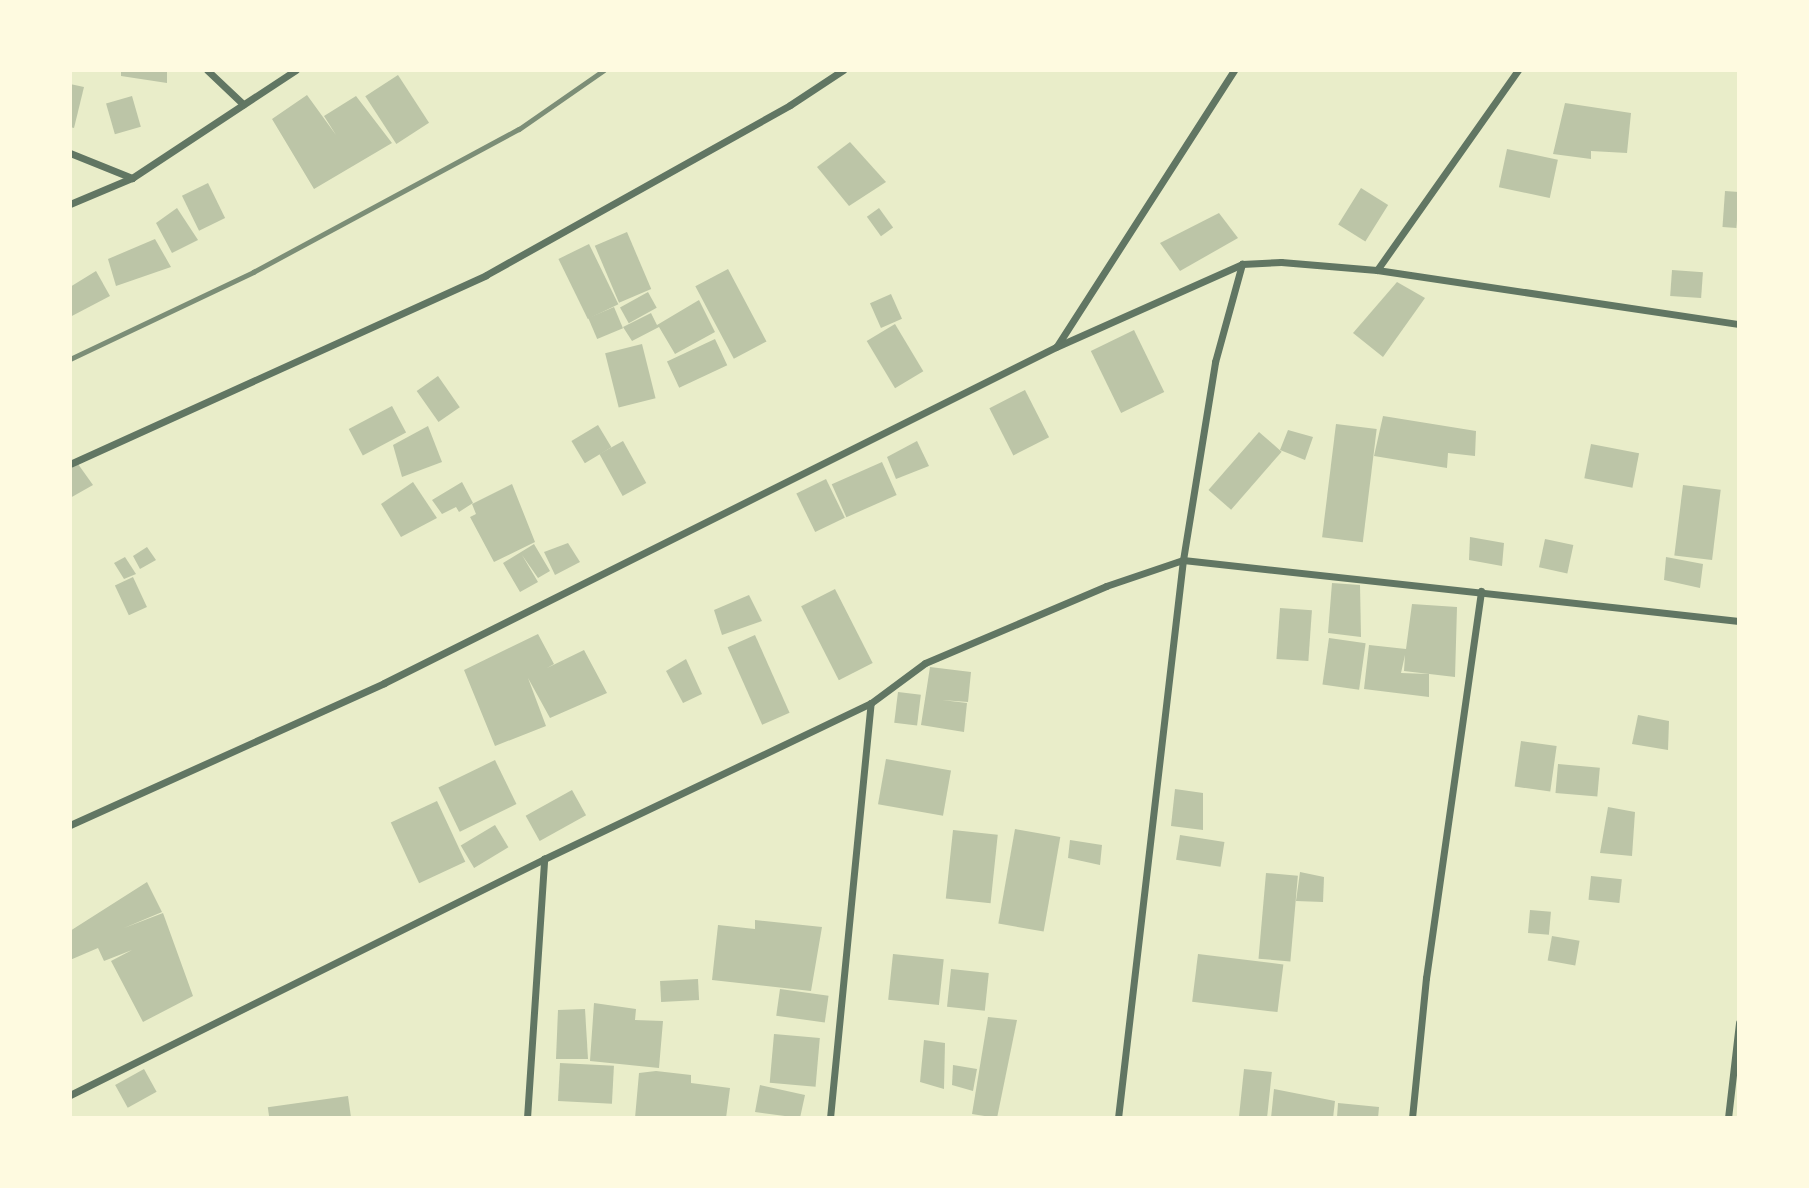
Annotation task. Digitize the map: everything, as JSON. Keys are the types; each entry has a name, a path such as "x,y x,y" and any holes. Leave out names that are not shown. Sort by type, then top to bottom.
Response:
{"street":[{"path":"207,70 243,104"},
{"path":"70,204 132,178 296,70"},
{"path":"70,464 486,275 790,105 844,70"},
{"path":"1056,347 1234,70"},
{"path":"1377,270 1518,70"},
{"path":"70,153 132,178"},
{"path":"70,825 384,683 1056,347 1242,264 1281,262 1377,270 1739,324"},
{"path":"1118,1118 1183,560 1215,362 1242,264"},
{"path":"70,1095 544,859 871,703 925,663 1106,586 1183,560 1739,621"},
{"path":"1412,1118 1426,978 1480,592"},
{"path":"830,1118 871,703"},
{"path":"527,1118 544,859"},
{"path":"1728,1118 1739,1023"}],"building":[{"path":"121,70 167,70 167,83 121,76"},
{"path":"398,75 429,123 396,144 365,96"},
{"path":"70,84 84,87 74,128 70,127"},
{"path":"307,95 336,135 324,116 356,96 392,143 314,189 272,119"},
{"path":"132,96 141,127 115,134 106,103"},
{"path":"1565,103 1631,113 1627,153 1591,151 1591,159 1553,154"},
{"path":"850,142 886,182 849,206 817,167"},
{"path":"1507,149 1558,160 1550,198 1499,187"},
{"path":"208,183 225,218 199,231 182,196"},
{"path":"1361,188 1388,205 1365,241 1338,224"},
{"path":"1725,191 1739,192 1736,228 1722,227"},
{"path":"177,208 198,240 172,253 156,223"},
{"path":"879,208 893,227 881,236 867,217"},
{"path":"1219,213 1238,238 1180,271 1160,243"},
{"path":"627,232 651,289 619,303 595,246"},
{"path":"155,239 171,267 116,286 108,259"},
{"path":"589,244 618,304 588,319 558,259"},
{"path":"728,269 766,341 734,359 695,286"},
{"path":"1672,270 1703,272 1701,298 1670,296"},
{"path":"96,271 110,296 70,317 70,287"},
{"path":"1397,282 1425,298 1383,357 1353,333"},
{"path":"648,292 657,308 629,323 620,308"},
{"path":"891,294 902,319 881,328 870,303"},
{"path":"699,300 715,332 675,354 659,327 632,341 623,327 651,313 657,325"},
{"path":"614,307 623,328 597,339 588,318"},
{"path":"895,324 923,371 895,388 867,341"},
{"path":"1134,330 1164,392 1121,413 1091,351"},
{"path":"715,339 727,365 679,388 667,361"},
{"path":"642,344 656,398 619,408 605,353"},
{"path":"438,376 460,407 438,422 417,391"},
{"path":"1025,390 1049,437 1013,455 989,408"},
{"path":"392,406 406,432 363,455 349,429"},
{"path":"1383,416 1476,431 1475,456 1448,453 1447,468 1374,456"},
{"path":"1336,424 1377,429 1363,542 1322,537"},
{"path":"598,425 611,447 585,463 571,441"},
{"path":"428,426 442,462 402,477 393,445"},
{"path":"1288,430 1313,437 1305,460 1280,450"},
{"path":"1259,432 1282,452 1231,510 1208,490"},
{"path":"623,441 646,483 623,496 599,454"},
{"path":"917,441 929,466 896,479 887,457"},
{"path":"1591,444 1639,453 1632,488 1584,478"},
{"path":"882,462 897,495 846,517 832,484"},
{"path":"78,464 93,485 70,498 70,469"},
{"path":"826,479 845,518 815,532 796,493"},
{"path":"413,482 437,518 401,537 381,504"},
{"path":"462,482 473,503 459,512 456,507 442,514 432,500"},
{"path":"512,484 535,542 494,562 470,517 476,514 472,504"},
{"path":"1683,485 1721,490 1712,560 1674,555"},
{"path":"1470,537 1504,543 1502,566 1469,560"},
{"path":"1545,539 1573,545 1567,573 1539,567"},
{"path":"568,543 580,562 555,575 544,552"},
{"path":"534,544 550,571 538,578 522,555 538,582 520,592 503,563"},
{"path":"147,547 156,560 140,569 133,556"},
{"path":"125,557 136,574 124,579 114,563"},
{"path":"1666,557 1703,564 1700,588 1664,580"},
{"path":"133,577 147,607 129,615 115,585"},
{"path":"1332,583 1360,585 1361,637 1328,633"},
{"path":"835,589 873,663 839,680 801,606"},
{"path":"749,595 762,621 722,635 714,610"},
{"path":"1412,604 1457,607 1455,677 1404,671 1405,655 1401,673 1429,674 1429,697 1364,689 1369,645 1406,649"},
{"path":"1280,608 1312,610 1308,661 1276,659"},
{"path":"538,634 554,664 547,668 584,650 607,693 550,718 528,678 546,726 495,746 464,670"},
{"path":"755,635 790,713 762,725 728,647"},
{"path":"1329,638 1366,643 1359,690 1322,685"},
{"path":"686,659 702,694 683,703 666,671"},
{"path":"930,667 971,672 968,702 942,700 967,703 964,732 921,725"},
{"path":"898,692 921,695 917,726 894,723"},
{"path":"1638,715 1669,721 1668,750 1632,744"},
{"path":"1521,741 1557,746 1550,792 1515,787"},
{"path":"886,759 951,770 943,816 878,804"},
{"path":"495,760 516,804 460,832 438,788"},
{"path":"1558,764 1600,768 1597,797 1555,793"},
{"path":"1175,789 1203,793 1203,830 1171,826"},
{"path":"572,790 586,815 540,841 526,816"},
{"path":"437,801 465,862 419,883 391,823"},
{"path":"1608,807 1635,812 1632,856 1600,853"},
{"path":"495,825 508,847 474,868 461,846"},
{"path":"1015,829 1060,837 1044,932 998,924"},
{"path":"953,830 998,835 991,903 946,899"},
{"path":"1180,835 1224,842 1221,867 1176,860"},
{"path":"1070,840 1102,845 1100,865 1068,858"},
{"path":"1300,872 1324,877 1323,902 1296,901"},
{"path":"1266,873 1298,876 1290,961 1259,959"},
{"path":"1591,876 1622,879 1619,903 1588,900"},
{"path":"147,882 162,912 124,928 163,913 193,996 143,1022 111,961 132,950 104,961 98,948 70,960 70,931"},
{"path":"1530,910 1551,912 1549,935 1528,933"},
{"path":"755,920 822,927 811,991 712,980 718,925 755,929"},
{"path":"1552,936 1580,941 1575,965 1548,961"},
{"path":"893,954 944,959 939,1005 888,1000"},
{"path":"1198,954 1283,964 1278,1012 1192,1002"},
{"path":"951,969 989,973 985,1011 947,1007"},
{"path":"698,979 699,1000 661,1002 660,981"},
{"path":"780,989 829,996 825,1023 776,1016"},
{"path":"594,1003 636,1009 635,1020 663,1021 659,1068 590,1061"},
{"path":"585,1009 588,1059 556,1059 558,1010"},
{"path":"988,1017 1017,1020 997,1118 972,1114"},
{"path":"774,1034 820,1038 816,1087 770,1083"},
{"path":"924,1040 945,1043 944,1089 920,1082"},
{"path":"560,1063 614,1066 612,1104 558,1101"},
{"path":"953,1065 977,1069 973,1091 952,1085"},
{"path":"144,1069 157,1092 128,1108 115,1085"},
{"path":"1244,1069 1272,1072 1267,1118 1239,1118"},
{"path":"656,1071 691,1075 691,1083 730,1088 726,1118 635,1118 639,1073"},
{"path":"760,1085 805,1095 800,1118 755,1112"},
{"path":"1274,1089 1335,1101 1333,1118 1271,1118"},
{"path":"348,1096 351,1118 269,1118 268,1107"},
{"path":"1338,1103 1379,1107 1378,1118 1337,1118"}],"railway":[{"path":"70,359 253,272 519,129 604,70"}]}
